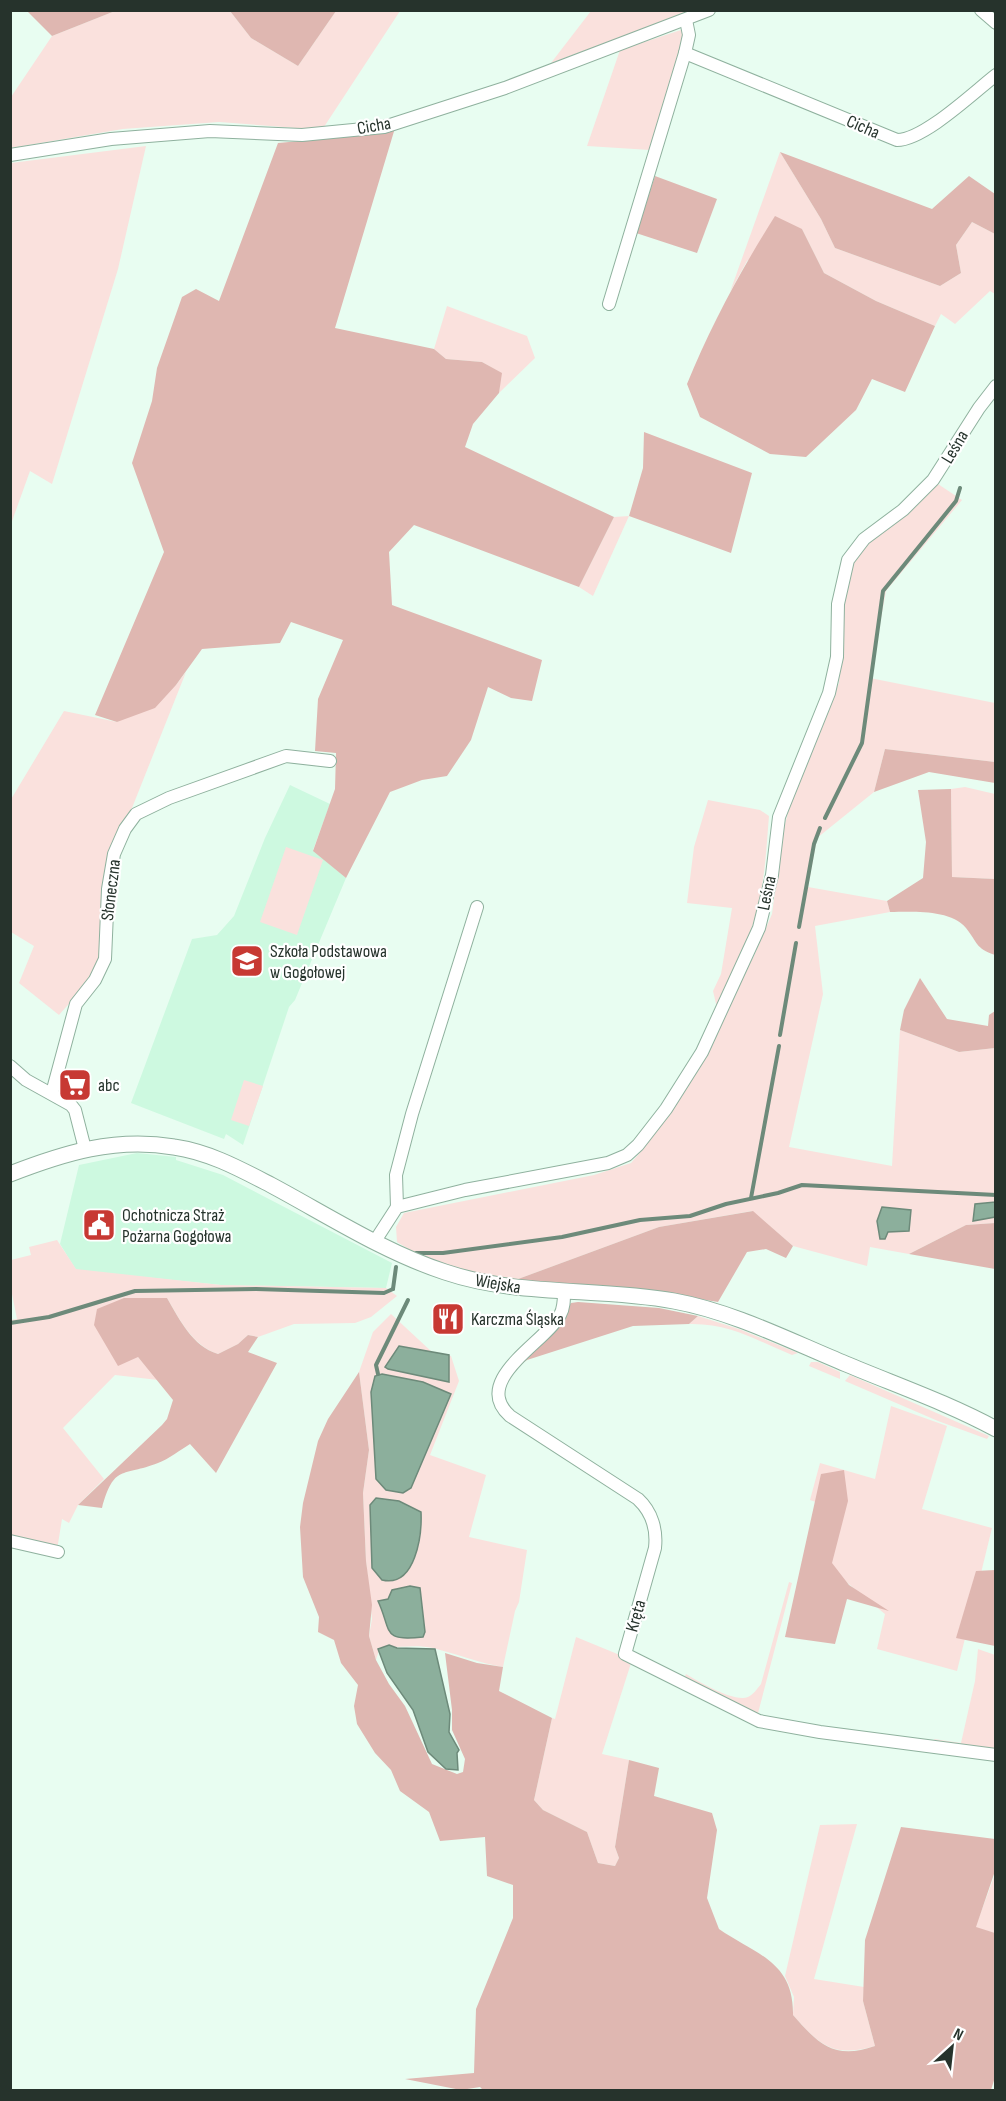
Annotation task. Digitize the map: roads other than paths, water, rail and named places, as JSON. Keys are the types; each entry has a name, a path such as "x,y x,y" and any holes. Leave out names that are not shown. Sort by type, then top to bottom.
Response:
{"street":[{"path":"609,304 685,53 689,37 686,20 709,10"},
{"path":"981,10 996,23"},
{"name":"Cicha","path":"10,155 111,139 210,131 302,135 384,127 506,88 686,20"},
{"name":"Cicha","path":"685,53 897,140 907,139 922,132 996,75"},
{"name":"Leśna","path":"396,1207 465,1190 608,1163 627,1155 638,1145 666,1109 702,1052 759,928 772,875 779,817 829,693 837,657 838,604 848,560 864,539 903,510 933,480 978,408 996,386"},
{"name":"Słoneczna","path":"52,1093 76,1004 95,980 105,959 108,889 114,854 125,829 136,814 169,798 286,756 306,756 330,761"},
{"path":"375,1241 396,1207 396,1175 412,1114 477,907"},
{"path":"10,1066 26,1080 69,1103 75,1110 85,1149"},
{"name":"Wiejska","path":"10,1174 85,1149 111,1144 145,1144 206,1154 248,1173 424,1265 468,1279 509,1287 663,1299 715,1311 942,1404 996,1429"},
{"name":"Kręta","path":"564,1292 560,1316 512,1364 503,1380 499,1398 503,1410 510,1416 638,1499 649,1512 656,1536 655,1548 625,1654 759,1721 820,1732 996,1755"},
{"path":"10,1541 58,1552"}],"waterway":[{"path":"825,818 862,743 883,591 956,501 960,488"},
{"path":"799,927 814,844 820,828"},
{"path":"780,1035 796,943"},
{"path":"751,1198 779,1046"},
{"path":"416,1253 443,1253 562,1237 640,1220 690,1216 726,1204 778,1193 802,1185 996,1195"},
{"path":"393,1289 396,1267"},
{"path":"10,1323 49,1317 135,1291 256,1289 384,1293 393,1289"},
{"path":"378,1374 376,1365 408,1300"}],"place":[{"name":"Szkoła Podstawowa w Gogołowej","path":"247,961"},
{"name":"abc","path":"75,1085"},
{"name":"Ochotnicza Straż Pożarna Gogołowa","path":"99,1225"},
{"name":"Karczma Śląska","path":"448,1319"}]}
